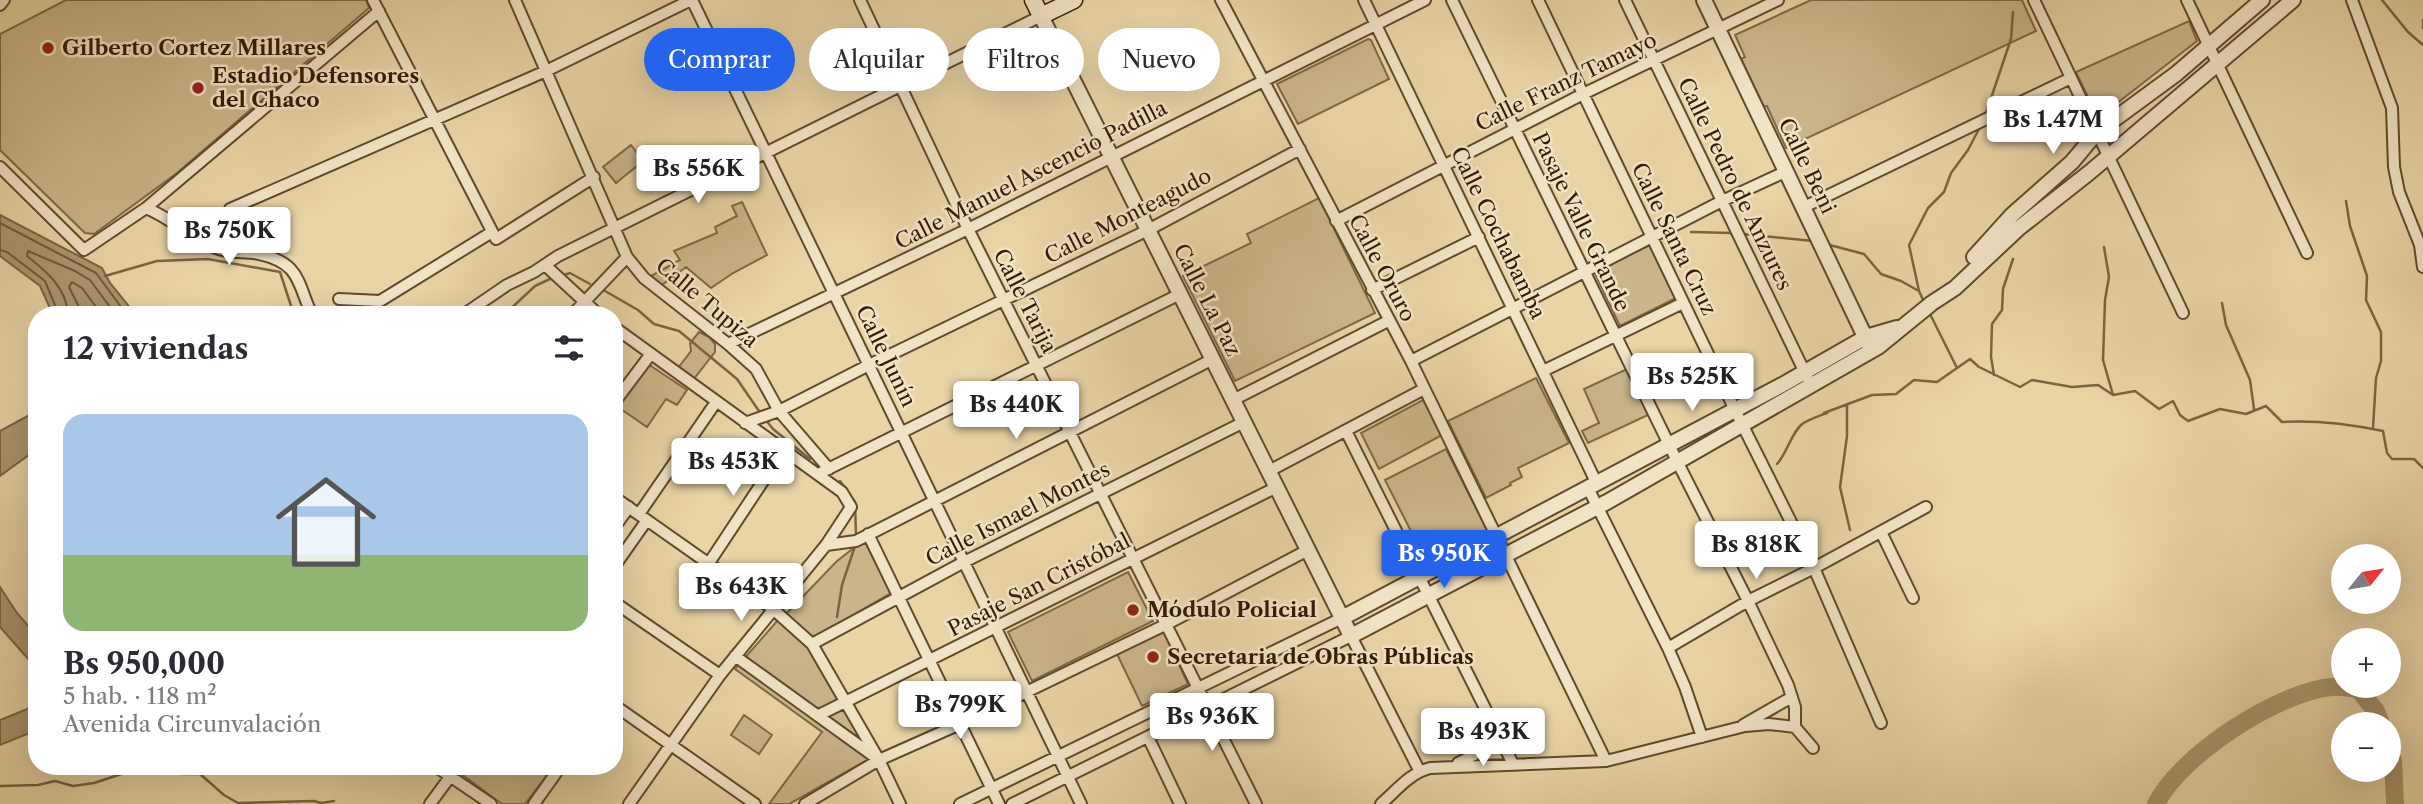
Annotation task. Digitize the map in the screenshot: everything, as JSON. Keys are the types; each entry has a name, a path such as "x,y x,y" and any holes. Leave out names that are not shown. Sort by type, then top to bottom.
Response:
{"main road":[{"name":"Calle La Paz","path":"1033,0 1041,16"},
{"path":"1041,16 1074,0"}],"street":[{"path":"0,5 4,0"},
{"path":"373,0 494,235"},
{"name":"Calle Tupiza","path":"516,0 627,257 644,278 756,369 779,411 829,468"},
{"path":"230,209 546,71 692,0"},
{"name":"Calle Junín","path":"692,0 1081,804"},
{"name":"Calle Tarija","path":"860,0 873,28"},
{"name":"Calle Oruro","path":"1221,0 1411,361 1606,761"},
{"name":"Calle Cochabamba","path":"1364,0 1543,371 1593,486 1598,507 1685,687 1702,737"},
{"name":"Calle Manuel Ascencio Padilla","path":"728,344 835,295 1425,0"},
{"name":"Pasaje Valle Grande","path":"1452,0 1748,601 1792,697 1795,727"},
{"name":"Calle Santa Cruz","path":"1538,0 1742,426 1814,568 1881,723"},
{"name":"Calle Pedro de Anzures","path":"1625,0 1811,385"},
{"name":"Calle Beni","path":"1704,0 1869,344"},
{"name":"Calle Franz Tamayo","path":"1336,221 1583,94 1778,0"},
{"path":"2187,0 2306,253"},
{"path":"1932,303 2012,215 2072,162 2097,132 2176,74 2262,0"},
{"path":"960,804 1342,618 1804,371 1869,344 1901,327 1955,288 2019,228 2293,0"},
{"path":"2352,0 2392,108 2394,167 2399,192 2420,245 2423,267"},
{"path":"2039,1 2071,78 2183,313"},
{"path":"0,167 84,250 146,208 379,11"},
{"path":"949,61 1041,16"},
{"name":"Calle La Paz","path":"1041,16 1351,636"},
{"path":"1804,207 2071,78"},
{"path":"476,306 558,256 887,91"},
{"name":"Calle Tarija","path":"902,91 1100,495 1256,804"},
{"name":"Calle Monteagudo","path":"745,423 779,411 1148,230 1300,149"},
{"path":"1411,361 1722,201 1787,171"},
{"path":"339,299 380,301 594,177"},
{"path":"146,208 159,213 217,249 240,254 259,254 291,268 299,279 309,306"},
{"path":"1372,290 1479,237"},
{"path":"580,306 627,257"},
{"path":"545,265 588,306"},
{"path":"817,475 1180,295"},
{"path":"1543,371 1683,303"},
{"path":"1233,400 1388,321"},
{"path":"623,334 842,492 851,507 826,545 720,675 629,804"},
{"path":"1012,804 1351,636 1598,507 1811,385 1869,344"},
{"path":"623,391 650,355"},
{"path":"826,545 856,541 1213,359"},
{"path":"1269,471 1424,389"},
{"path":"623,547 638,514 716,402"},
{"name":"Calle Ismael Montes","path":"812,644 964,562 1244,422"},
{"path":"1346,431 1513,764"},
{"path":"709,563 783,451"},
{"name":"Pasaje San Cristóbal","path":"819,715 846,704 1277,487"},
{"path":"623,503 773,609 812,644 879,760 900,804"},
{"path":"1668,648 1748,601 1926,507"},
{"path":"623,523 638,514"},
{"path":"1881,532 1913,598"},
{"path":"868,534 999,804"},
{"path":"805,804 879,760 1165,625 1308,550"},
{"path":"623,608 720,675"},
{"path":"1351,636 1419,770"},
{"path":"735,656 879,760"},
{"path":"1736,728 1792,697"},
{"path":"623,711 755,804"},
{"path":"1381,804 1419,770 1606,761 1736,728 1769,724 1795,727 1814,748"},
{"path":"1148,737 1180,804"},
{"path":"1450,767 1502,741"},
{"path":"447,775 491,804"},
{"path":"534,804 555,775"},
{"path":"430,804 450,777"},
{"path":"734,804 741,794"}],"shaded area":[{"path":"66,0 366,0 369,8 177,173 94,234 85,233 0,150 0,34"},
{"path":"1811,0 2022,0 2036,31 1786,148 1741,59 1745,57 1735,35"},
{"path":"2189,21 2197,41 2098,118 2076,72"},
{"path":"1368,39 1371,40 1389,79 1298,124 1277,84"},
{"path":"631,145 643,161 616,183 603,167"},
{"path":"1319,198 1375,313 1235,381 1183,276 1251,243 1247,234"},
{"path":"742,202 767,255 711,288 686,267 662,285 651,276 680,260 674,251 717,233 715,227 737,216 732,206"},
{"path":"1650,245 1676,298 1620,326 1594,272"},
{"path":"699,332 715,344 715,352 693,380 678,368 691,351 690,343"},
{"path":"651,366 687,390 677,405 666,399 647,427 623,410 623,400 645,367"},
{"path":"1627,369 1648,415 1588,443 1582,431 1599,423 1584,389"},
{"path":"1536,378 1569,443 1518,468 1522,477 1486,498 1448,421"},
{"path":"1423,400 1442,435 1379,469 1361,433"},
{"path":"1446,449 1488,532 1427,563 1385,480"},
{"path":"864,540 891,593 813,638 785,615 837,561"},
{"path":"1128,572 1153,621 1032,681 1008,632"},
{"path":"778,620 807,645 866,744 869,759 789,804 769,804 822,732 735,669"},
{"path":"1164,632 1188,684 1142,706 1117,654"},
{"path":"744,715 772,735 759,754 731,735"},
{"path":"463,775 547,775 525,804 502,804"}],"water":[{"path":"0,215 102,268 129,306 49,306 40,286 0,256"},
{"path":"28,416 28,456 0,476 0,431"},
{"path":"0,587 28,626 28,659 0,627"},
{"path":"28,709 28,734 0,745 0,720"}],"waterway":[{"path":"2382,0 2408,32 2423,45"},
{"path":"1985,116 2011,39 2013,12"},
{"path":"2423,20 2423,28"},
{"path":"1924,302 1909,245 1928,208 1944,192 1951,173 1968,150 1981,125"},
{"path":"2346,201 2350,226 2367,276 2366,300 2381,332 2381,361 2376,378 2373,428"},
{"path":"1691,232 1733,233"},
{"path":"1743,234 1813,241"},
{"path":"1826,244 1864,254 1881,274 1917,290"},
{"path":"2104,247 2109,277 2105,300 2103,360 2113,395"},
{"path":"105,276 157,261 208,259 280,272 291,306"},
{"path":"1994,375 1991,357 1992,324 2002,310 2003,289 2013,259"},
{"path":"564,275 570,273 590,284"},
{"path":"514,306 535,286 552,278"},
{"path":"605,291 638,310 654,324 679,331 737,379 761,414"},
{"path":"2222,303 2226,325 2250,380 2254,409"},
{"path":"1929,312 1957,368"},
{"path":"1777,464 1797,429 1806,421 1872,395 1896,394 1914,380 1937,382 1970,359 1979,367 2020,387 2032,380 2072,387 2098,385 2113,395 2135,391 2159,409 2173,401 2180,415 2188,421 2220,409 2246,414 2266,406 2282,422 2333,423 2383,431 2387,453 2392,459 2414,459 2423,468"},
{"path":"1847,405 1847,436 1840,487 1850,530"},
{"path":"765,419 773,429 810,459"},
{"path":"840,481 855,502 856,536"},
{"path":"837,617 842,585 856,543"},
{"path":"2156,804 2168,785 2208,747 2232,729 2284,701 2334,687 2358,689 2376,712"},
{"path":"0,786 38,785 55,781 73,786 118,775"},
{"path":"201,775 238,803 334,801"},
{"path":"2394,782 2395,804"}],"place":[{"name":"Gilberto Cortez Millares","path":"48,48"},
{"name":"Estadio Defensores del Chaco","path":"198,88"},
{"name":"Módulo Policial","path":"1133,610"},
{"name":"Secretaria de Obras Públicas","path":"1153,657"}]}
